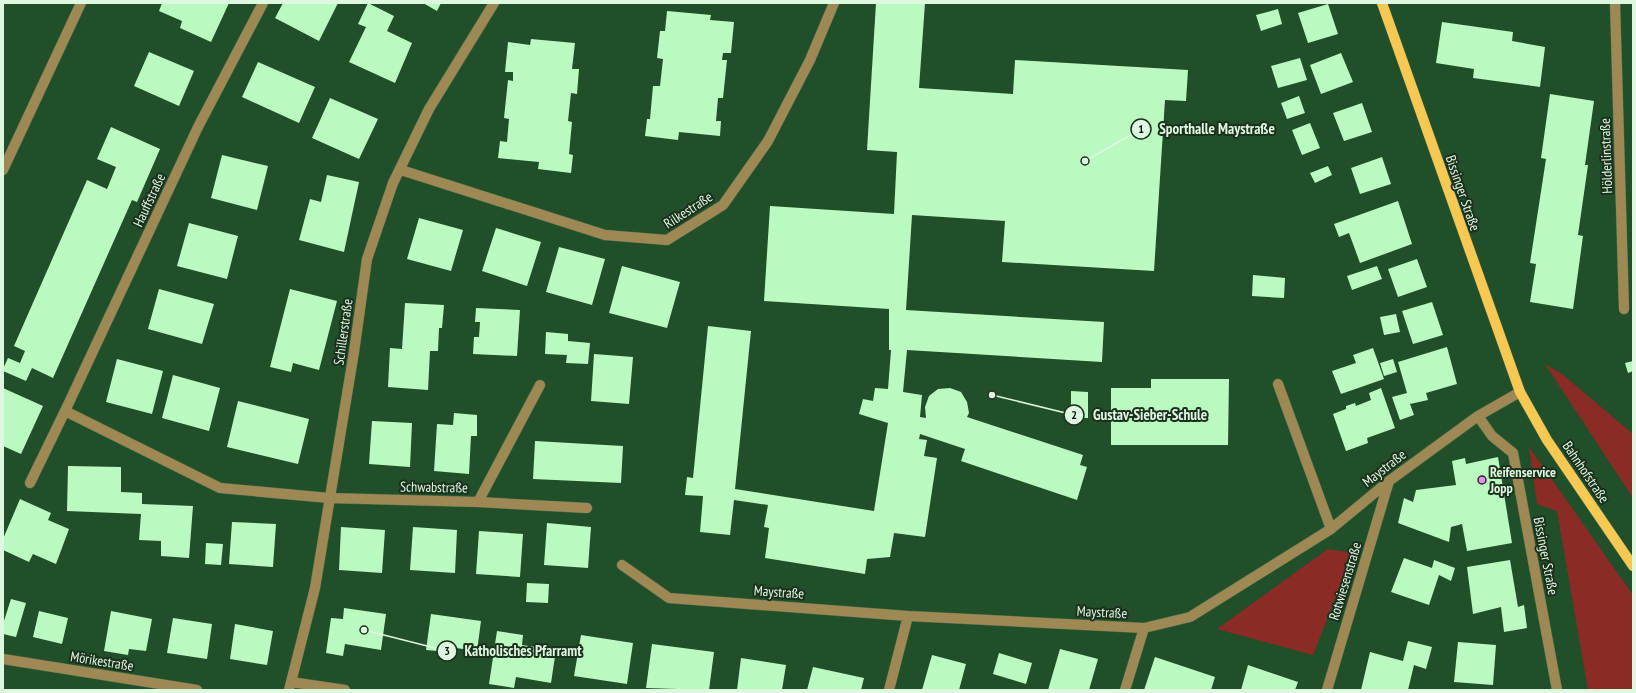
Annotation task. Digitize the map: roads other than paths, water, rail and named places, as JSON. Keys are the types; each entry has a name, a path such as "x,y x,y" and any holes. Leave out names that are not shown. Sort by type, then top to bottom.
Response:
{"main road":[{"name":"Bissinger Straße","path":"1382,3 1520,392"},
{"name":"Bahnhofstraße","path":"1520,392 1547,440 1633,566"}],"street":[{"path":"3,170 81,3"},
{"name":"Hauffstraße","path":"30,483 198,127 263,3"},
{"name":"Schillerstraße","path":"290,686 315,588 354,352 367,259 393,183 429,109 494,3"},
{"name":"Rilkestraße","path":"400,170 605,235 667,240 723,205 768,141 810,60 834,3"},
{"name":"Hölderlinstraße","path":"1615,3 1624,309"},
{"path":"1278,384 1331,529"},
{"name":"Schwabstraße","path":"329,498 478,502 540,386"},
{"name":"Maystraße","path":"622,565 669,598 908,616 1144,628 1190,617 1331,529 1389,481 1478,416 1520,392"},
{"path":"65,411 220,488 329,498"},
{"name":"Bissinger Straße","path":"1478,416 1492,436 1513,453 1558,690"},
{"name":"Rotwiesenstraße","path":"1327,690 1389,481"},
{"path":"478,502 587,508"},
{"path":"889,690 908,616"},
{"path":"1125,690 1144,628"},
{"name":"Mörikestraße","path":"3,659 197,690"},
{"path":"290,686 345,690"}],"place":[{"name":"Sporthalle Maystraße","path":"1085,161"},
{"name":"Gustav-Sieber-Schule","path":"992,395"},
{"name":"Reifenservice Jopp","path":"1482,480"},
{"name":"Katholisches Pfarramt","path":"364,630"}]}
